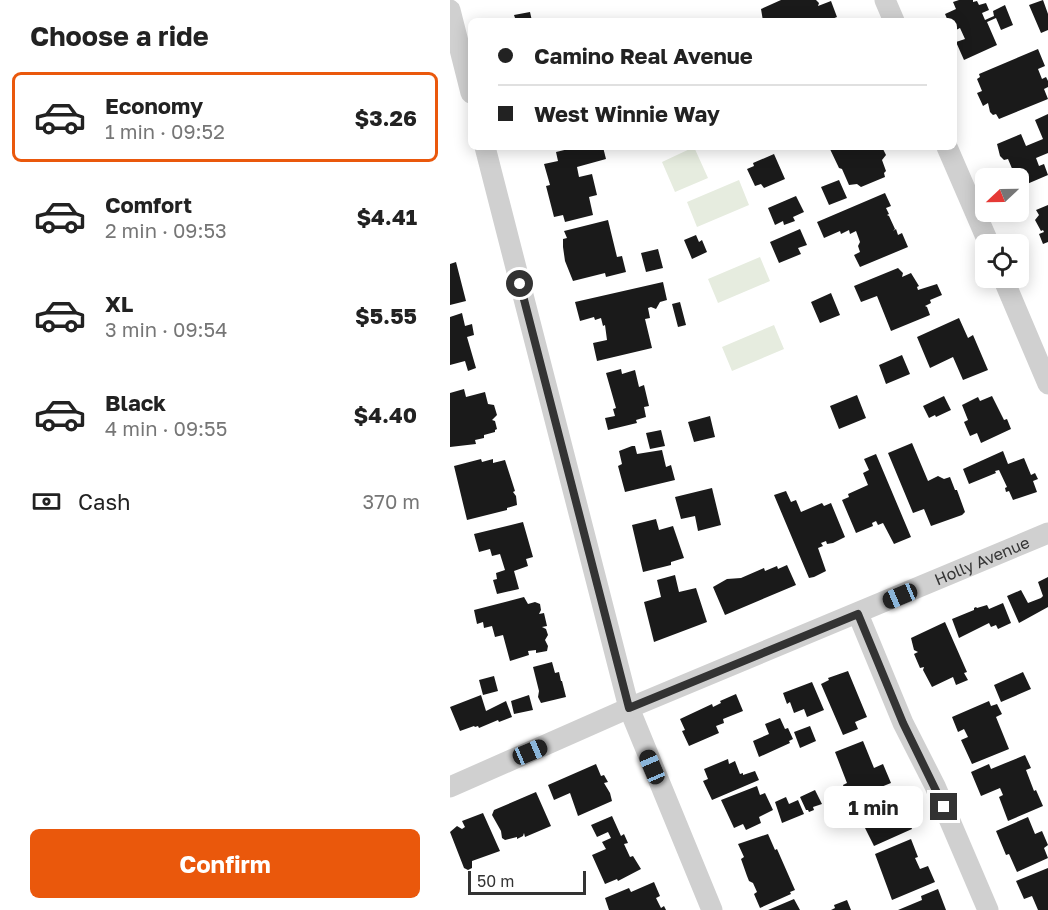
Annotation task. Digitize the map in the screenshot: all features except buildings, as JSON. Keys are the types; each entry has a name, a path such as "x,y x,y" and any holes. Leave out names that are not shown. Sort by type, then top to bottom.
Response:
{"street":[{"path":"885,0 893,18"},
{"path":"450,10 468,81"},
{"path":"486,150 629,708 712,910"},
{"path":"948,150 985,234"},
{"path":"1007,288 1048,384"},
{"name":"Holly Avenue","path":"450,787 629,708 1048,533"},
{"path":"858,614 903,723 935,786 988,910"}],"shaded area":[{"path":"688,150 695,150 708,178 675,192 662,162"},
{"path":"739,180 749,205 697,227 687,202"},
{"path":"760,257 770,281 718,303 708,279"},
{"path":"774,325 784,349 732,371 722,347"}],"route":[{"path":"520,284 629,708 858,614 903,723 944,807"}]}
